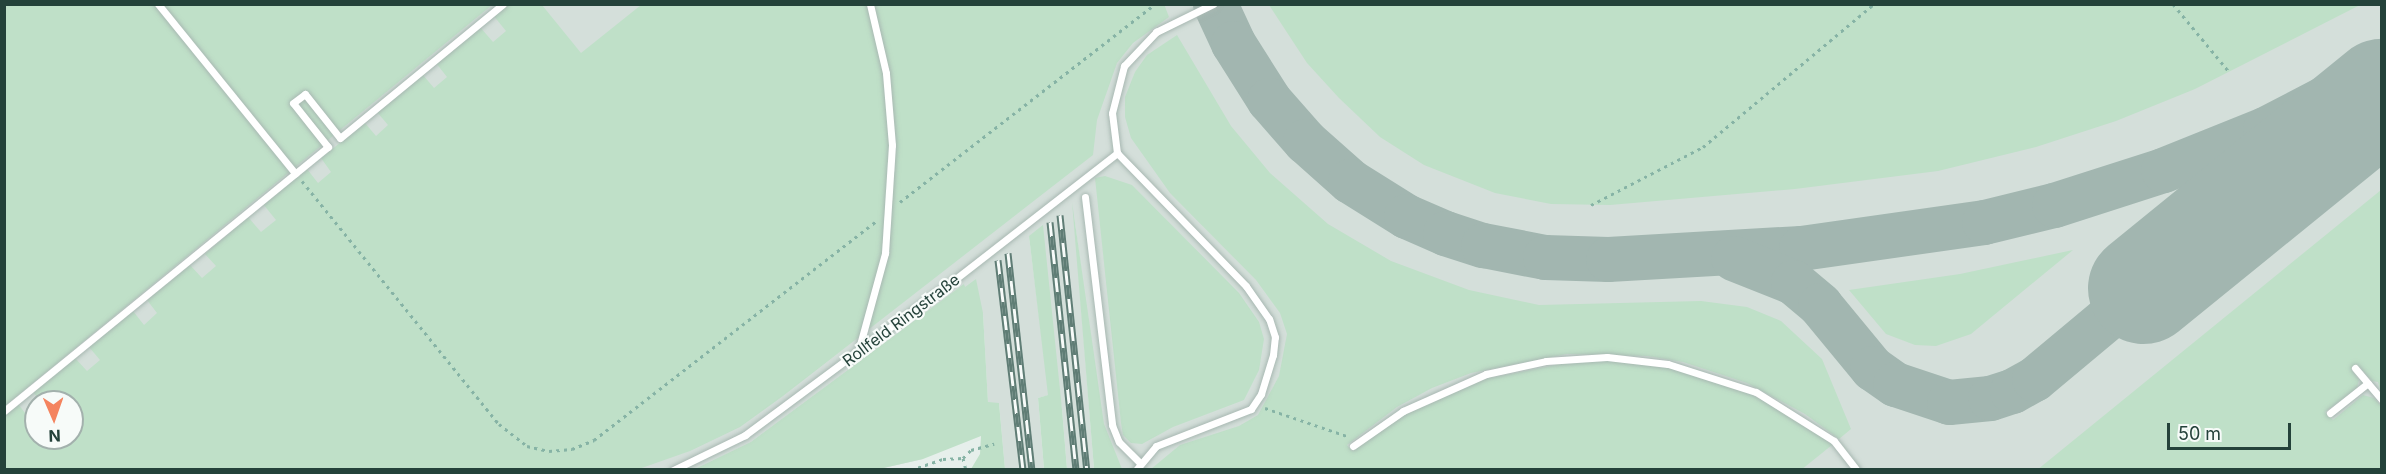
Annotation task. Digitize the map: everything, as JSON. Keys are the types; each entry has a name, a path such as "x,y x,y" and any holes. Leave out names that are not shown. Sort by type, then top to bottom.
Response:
{"lane":[{"path":"158,4 296,173"},
{"path":"4,411 328,147 293,103 304,94 340,138 502,4"},
{"path":"858,352 880,276 888,212 890,109 870,4"},
{"path":"1085,198 1112,424 1119,442 1137,466 1177,435 1234,417 1255,404 1273,355 1275,337 1269,319 1246,286 1118,153 1112,113 1124,66 1137,47 1156,32 1213,4"},
{"name":"Rollfeld Ringstraße","path":"673,470 745,435 858,352 1118,153"},
{"path":"1353,446 1430,396 1486,374 1546,361 1607,357 1668,364 1756,392 1834,441 1857,470"},
{"path":"2355,368 2382,400"},
{"path":"2330,414 2368,383"}],"path":[{"path":"296,173 499,424 527,446 549,451 572,449 594,440 1155,4"},
{"path":"1590,205 1703,147 1874,4"},
{"path":"2173,4 2230,73"},
{"path":"1255,404 1360,441"},
{"path":"911,470 943,459 963,458 971,450 994,444"},
{"path":"963,458 966,470"}],"shaded area":[{"path":"4,5 2381,5 2381,469 1108,469 1074,216 1094,469 1067,469 1062,409 1029,236 1049,395 1038,398 1044,469 1005,469 999,403 988,403 983,313 923,459 879,469 5,469"}],"green space":[{"path":"1164,4 1169,17 1133,43 1117,63 1097,120 1093,155 783,396 740,427 690,451 636,470 5,470 5,415 18,404 24,412 24,450 84,450 84,390 35,390 75,358 87,371 100,360 89,347 133,311 144,325 157,313 147,300 190,265 202,278 216,266 205,254 248,217 261,232 276,220 263,204 307,169 318,183 331,172 321,158 365,123 376,136 388,125 377,112 423,75 434,88 447,77 436,63 480,27 493,42 506,31 493,15 507,5 542,5 581,53 641,5"},
{"path":"5,5 492,5 24,390 5,406"},
{"path":"1269,5 2360,5 2195,89 2116,121 2036,147 1938,171 1795,189 1610,205 1551,204 1495,193 1424,165 1380,137 1339,98 1307,63"},
{"path":"1177,35 1231,126 1270,173 1328,224 1391,261 1469,290 1539,305 1701,301 1747,307 1781,321 1822,359 1851,429 1839,439 1805,414 1747,383 1683,362 1647,356 1567,354 1471,373 1432,388 1397,407 1347,445 1352,451 1402,414 1475,381 1571,362 1609,360 1683,370 1744,391 1801,420 1832,445 1801,470 1151,469 1180,445 1239,426 1258,415 1279,376 1287,334 1280,313 1256,280 1170,193 1131,138 1125,117 1125,97 1135,72 1147,55"},
{"path":"1105,176 1132,185 1239,293 1259,322 1264,339 1259,370 1244,400 1173,427 1142,444 1131,443 1123,435 1121,423 1095,178"},
{"path":"2381,190 2381,393 2378,382 2372,381 2357,364 2351,369 2359,380 2357,388 2325,412 2333,420 2363,395 2374,398 2381,406 2381,469 2037,470"},
{"path":"1072,202 1104,424 1122,469 1094,469"},
{"path":"1043,225 1067,469 1044,469 1038,398 1048,395 1029,236"},
{"path":"2073,250 1971,334 1936,346 1915,345 1886,334 1849,290 1960,274"},
{"path":"976,279 983,313 988,402 999,403 1005,469 971,469 980,454 981,436 923,459 879,469 695,469 751,442 964,284 965,287"}],"taxiway":[{"path":"1215,4 1233,43 1269,100 1305,141 1350,181 1406,216 1445,233 1483,245 1545,257 1608,259 1801,248 1984,222 2054,205 2163,170 2265,129 2382,68"},
{"path":"1733,258 1793,282 1820,305 1872,368 1895,384 1949,402 1990,398 2012,391 2034,379 2143,288"}],"runway":[{"path":"2143,288 2382,94"}],"railway":[{"path":"1060,215 1087,470"},
{"path":"1050,222 1076,470"},
{"path":"1008,253 1032,470"},
{"path":"998,260 1023,470"}]}
